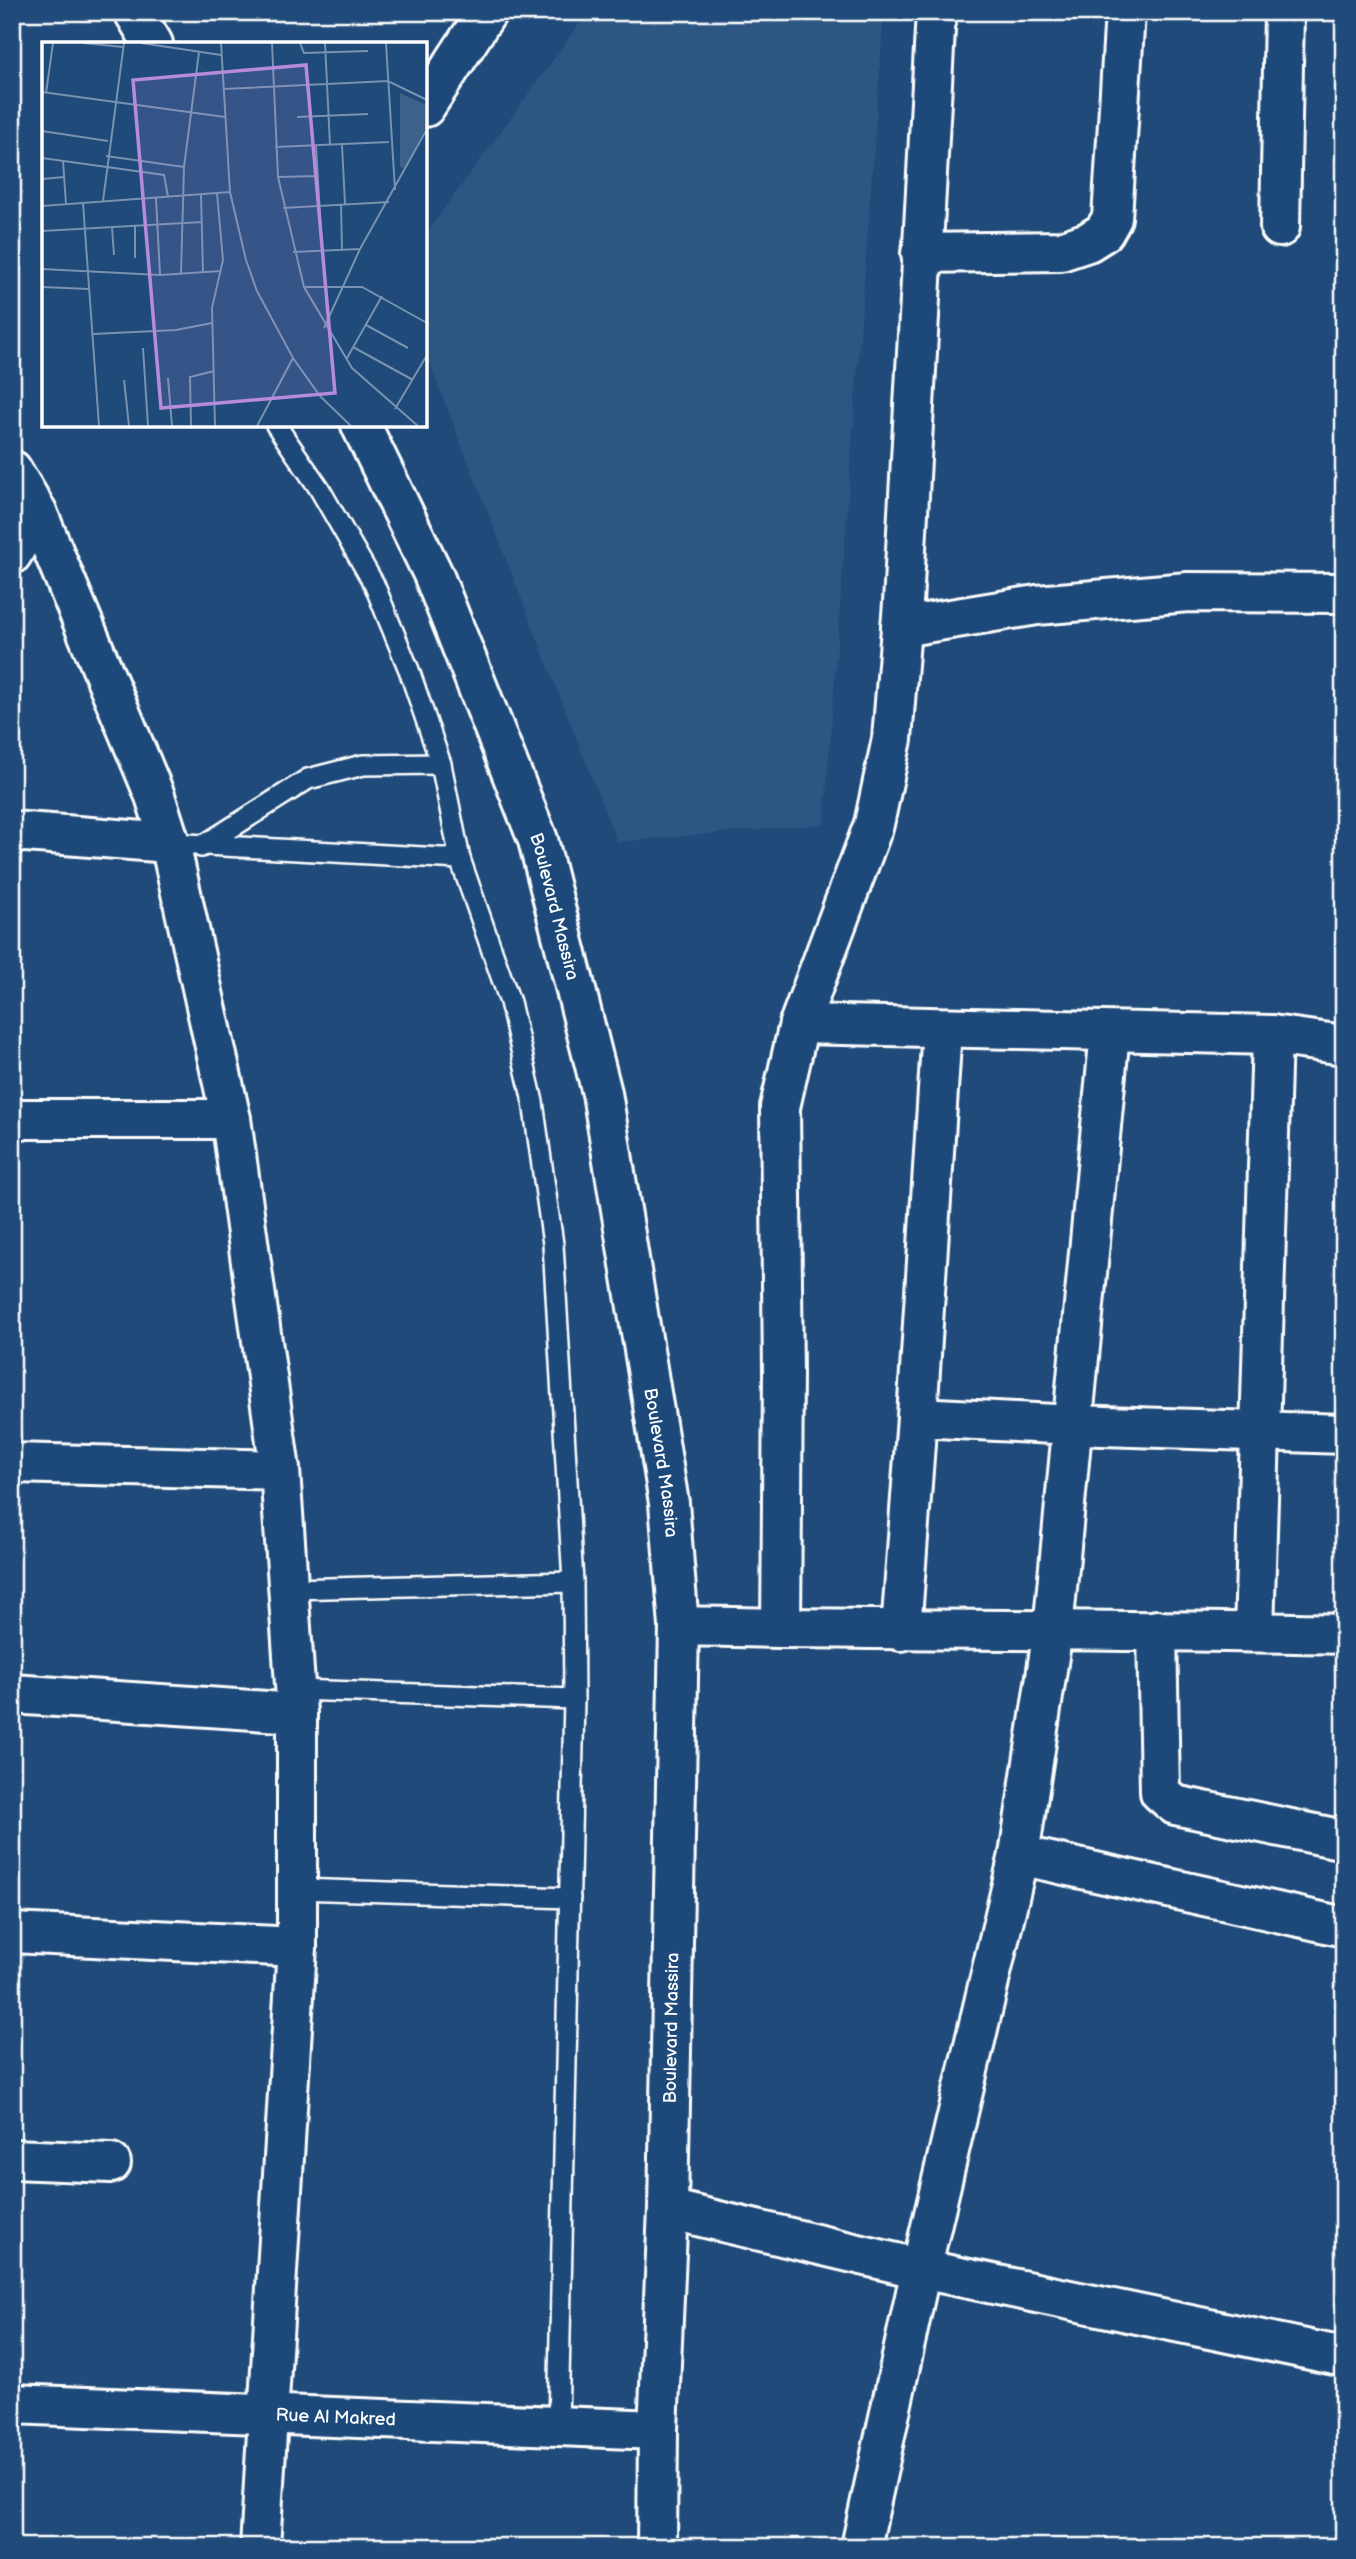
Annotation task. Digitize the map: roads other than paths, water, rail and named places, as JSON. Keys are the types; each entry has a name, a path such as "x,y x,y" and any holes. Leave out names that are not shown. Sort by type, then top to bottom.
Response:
{"street":[{"path":"135,12 152,42"},
{"path":"427,104 487,12"},
{"path":"781,1628 783,1373 780,1107 799,1024 874,824 892,738 901,627 936,12"},
{"path":"921,253 1061,251 1088,242 1104,232 1112,218 1125,12"},
{"path":"1280,227 1284,12"},
{"name":"Boulevard Massira","path":"362,427 433,574 538,839 602,1093 668,1503 679,1626 657,2547"},
{"path":"12,470 37,512 155,796 186,845 230,1119 280,1470 296,1702 297,1947 260,2547"},
{"path":"12,554 37,512"},
{"path":"901,627 1037,605 1188,592 1344,593"},
{"path":"12,831 186,845"},
{"path":"799,1024 1272,1035 1344,1045"},
{"path":"901,1631 918,1417 942,1028"},
{"path":"861,2547 921,2269 1019,1855 1053,1630 1110,1032"},
{"path":"1254,1632 1272,1035"},
{"path":"12,1119 230,1119"},
{"path":"918,1417 1259,1433 1344,1434"},
{"path":"12,1463 280,1470"},
{"path":"679,1626 901,1631 1157,1630 1344,1634"},
{"path":"1157,1630 1160,1792 1175,1805 1344,1840"},
{"path":"12,1694 296,1702"},
{"path":"1019,1855 1344,1927"},
{"path":"12,1933 297,1947"},
{"path":"12,2159 110,2163"},
{"path":"667,2209 921,2269 1344,2357"},
{"name":"Rue Al Makred","path":"12,2404 658,2430"}],"lane":[{"path":"277,427 320,488 374,584 410,670 440,764 460,859 510,1002 533,1102 553,1244 573,1582 574,1699 558,2426"},
{"path":"186,845 308,779 363,765 440,764"},
{"path":"186,845 460,859"},
{"path":"288,1589 573,1582"},
{"path":"296,1702 574,1699"},
{"path":"297,1889 570,1898"}]}
